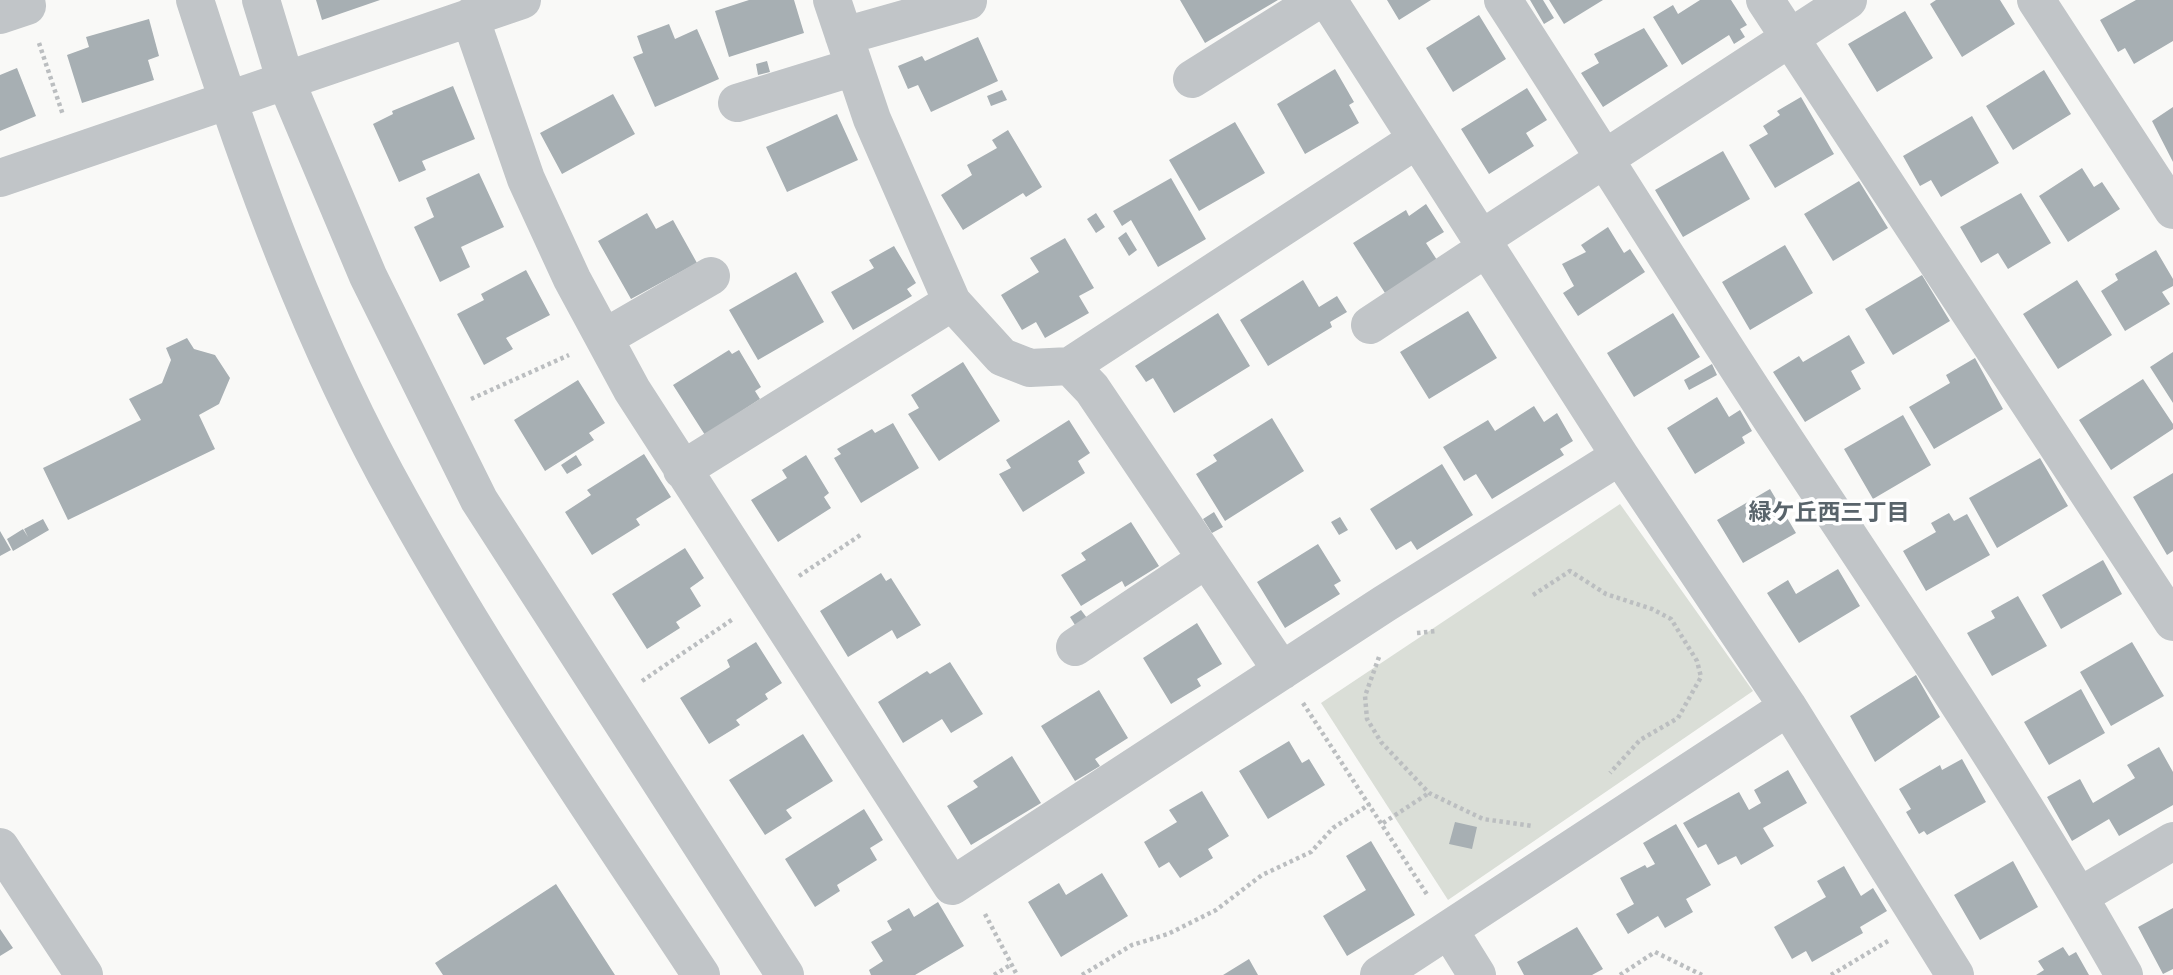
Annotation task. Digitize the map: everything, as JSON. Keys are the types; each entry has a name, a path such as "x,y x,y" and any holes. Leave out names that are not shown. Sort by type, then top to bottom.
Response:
{"street":[{"path":"195,0 281,247 331,363 400,501 513,691 701,975"},
{"path":"261,0 285,79 368,276 479,500 785,975"},
{"path":"0,178 285,79 445,15 522,0"},
{"path":"831,0 872,119 953,302 1002,357 1030,369 1070,366 1416,140"},
{"path":"1192,79 1318,0"},
{"path":"1328,0 1416,140 1486,242 1620,456 1788,707 1955,975"},
{"path":"1503,0 1764,408 1956,698 2080,896 2124,975"},
{"path":"1765,0 2173,622"},
{"path":"1370,325 1605,158 1849,0"},
{"path":"2036,0 2173,210"},
{"path":"737,103 849,51 968,1"},
{"path":"445,15 572,279 604,338 682,470 767,596 952,886 1282,671 1620,456"},
{"path":"604,338 711,276"},
{"path":"682,470 953,302"},
{"path":"1070,366 1092,390 1282,671"},
{"path":"1075,648 1205,560"},
{"path":"1379,975 1788,707"},
{"path":"2080,896 2173,841"},
{"path":"0,847 84,975"},
{"path":"1448,930 1476,975"}],"path":[{"path":"18,7 66,124"},
{"path":"459,405 604,338"},
{"path":"1533,595 1570,571 1606,594 1653,609 1671,620 1697,662 1701,677 1678,718 1640,740 1605,779"},
{"path":"1415,633 1437,631"},
{"path":"1387,649 1379,656 1365,696 1367,719 1381,742 1429,793 1483,820 1537,826"},
{"path":"1282,671 1383,823 1448,930"},
{"path":"1383,823 1429,793"},
{"path":"1082,975 1132,945 1168,934 1216,910 1262,875 1311,852 1334,828 1370,804"},
{"path":"952,886 981,907 1017,975"},
{"path":"1831,975 1922,921"},
{"path":"1620,975 1655,952 1702,975"},
{"path":"994,975 1012,964"}],"shaded area":[{"path":"1620,504 1753,691 1448,900 1321,703"}],"building":[{"path":"316,0 380,0 322,20"},
{"path":"749,0 794,0 804,33 729,57 715,11"},
{"path":"1180,0 1278,0 1205,43"},
{"path":"1387,0 1431,0 1399,20"},
{"path":"1530,0 1543,0 1554,18 1544,24"},
{"path":"1549,0 1603,0 1564,24"},
{"path":"1700,0 1731,0 1747,25 1740,29 1745,37 1734,44 1729,35 1682,65 1653,17 1673,5 1678,14"},
{"path":"1936,0 2000,0 2015,24 1962,57 1930,4"},
{"path":"2136,0 2173,0 2173,41 2134,64 2125,48 2118,52 2100,20"},
{"path":"1905,11 1933,58 1877,92 1848,44"},
{"path":"1479,15 1506,59 1453,92 1426,48"},
{"path":"149,19 159,56 148,60 154,80 82,103 67,55 89,47 86,37"},
{"path":"669,24 675,39 697,29 719,79 655,107 633,57 643,53 637,36"},
{"path":"1644,28 1668,66 1603,107 1581,73 1599,63 1594,54"},
{"path":"978,37 998,81 931,112 918,85 908,89 898,66 922,56 925,61"},
{"path":"767,61 770,72 758,75 756,64"},
{"path":"17,68 36,116 0,131 0,75"},
{"path":"1335,69 1354,102 1349,105 1359,123 1305,154 1277,104"},
{"path":"2044,70 2071,114 2013,150 1986,106"},
{"path":"453,86 475,139 422,161 426,170 399,182 373,124 393,114 392,111"},
{"path":"1527,88 1547,120 1526,133 1534,146 1489,174 1461,129"},
{"path":"1002,90 1007,100 991,106 987,96"},
{"path":"613,94 635,134 562,174 540,133"},
{"path":"1801,97 1834,154 1775,188 1749,145 1768,134 1763,126 1780,115 1777,111"},
{"path":"2173,107 2173,162 2152,121"},
{"path":"837,114 858,160 787,192 766,147"},
{"path":"1972,116 1999,163 1941,197 1931,180 1920,186 1903,156"},
{"path":"1235,122 1265,173 1199,211 1169,160"},
{"path":"1008,130 1042,187 1026,197 1023,193 963,230 941,195 972,175 967,165 997,148 992,140"},
{"path":"1723,151 1750,199 1683,237 1655,190"},
{"path":"2082,168 2094,187 2102,182 2120,209 2068,242 2039,196"},
{"path":"479,173 504,227 461,247 470,267 440,282 414,227 434,217 426,198"},
{"path":"1171,178 1206,239 1158,267 1131,220 1122,226 1113,211"},
{"path":"1859,181 1888,228 1833,261 1804,214"},
{"path":"2021,193 2051,243 2008,269 1998,253 1981,263 1960,227"},
{"path":"1426,204 1444,232 1426,243 1437,260 1385,293 1353,243 1406,210 1409,216"},
{"path":"647,213 656,229 673,220 697,263 631,299 598,241"},
{"path":"1096,213 1105,227 1096,233 1087,219"},
{"path":"1608,227 1624,253 1630,249 1645,272 1578,316 1563,293 1574,286 1562,264 1586,252 1581,245"},
{"path":"1126,232 1137,250 1129,256 1118,238"},
{"path":"1065,238 1094,288 1079,296 1089,313 1045,338 1036,322 1022,330 1001,295 1039,272 1030,258"},
{"path":"1785,245 1813,293 1750,330 1722,282"},
{"path":"894,246 916,283 907,289 912,296 853,330 831,292 874,268 869,260"},
{"path":"2156,250 2173,279 2173,286 2162,292 2170,304 2125,331 2101,291 2118,280 2115,274"},
{"path":"526,270 550,315 506,338 513,349 484,365 457,314 484,300 481,294"},
{"path":"796,272 824,322 758,360 729,310"},
{"path":"1922,275 1950,321 1893,355 1865,309"},
{"path":"1303,280 1319,307 1337,296 1347,312 1330,322 1332,327 1268,366 1240,320"},
{"path":"2077,280 2112,335 2058,369 2023,314"},
{"path":"1468,311 1497,358 1429,399 1400,352"},
{"path":"1218,313 1250,366 1174,413 1153,378 1146,382 1135,366"},
{"path":"1673,313 1700,357 1634,397 1607,353"},
{"path":"1849,335 1865,363 1851,371 1861,389 1805,422 1773,372 1799,356 1803,362"},
{"path":"187,338 194,349 215,355 230,378 219,404 199,415 215,449 68,520 43,468 141,420 129,399 162,383 171,360 166,348"},
{"path":"729,350 732,354 739,350 761,387 755,391 760,399 705,435 673,385"},
{"path":"2173,352 2173,403 2150,367"},
{"path":"1975,358 2003,409 1934,449 1909,407 1950,383 1946,375"},
{"path":"963,362 1000,421 939,461 908,414 919,408 911,395"},
{"path":"1712,364 1717,375 1689,390 1684,380"},
{"path":"2143,379 2173,424 2173,429 2111,470 2079,420"},
{"path":"578,380 605,423 589,433 594,440 545,471 514,420"},
{"path":"1717,397 1729,417 1740,410 1752,431 1742,437 1745,443 1695,474 1667,428"},
{"path":"1534,406 1544,422 1557,413 1573,441 1560,449 1564,455 1492,499 1476,474 1464,481 1443,447 1488,420 1495,431"},
{"path":"1903,415 1931,465 1873,499 1844,449"},
{"path":"1272,418 1304,471 1225,521 1196,474 1217,461 1213,455"},
{"path":"1069,420 1090,453 1078,461 1085,473 1023,512 999,474 1011,468 1006,460"},
{"path":"893,423 919,468 861,503 834,458 841,454 837,449 872,429 875,433"},
{"path":"644,454 671,497 636,519 640,525 592,555 565,512 591,495 587,490"},
{"path":"576,455 582,465 567,474 561,465"},
{"path":"806,455 829,493 824,497 831,508 778,542 751,500 787,478 782,470"},
{"path":"2040,458 2068,506 1997,548 1969,498"},
{"path":"1442,464 1473,515 1417,550 1411,541 1396,550 1370,509"},
{"path":"2173,473 2173,551 2167,555 2133,497"},
{"path":"1770,489 1796,533 1743,563 1717,520"},
{"path":"1214,512 1223,527 1212,533 1203,519"},
{"path":"1949,513 1954,521 1967,514 1990,555 1926,591 1903,551 1936,532 1931,523"},
{"path":"1340,517 1348,530 1339,535 1331,522"},
{"path":"43,519 49,530 13,551 7,539 23,529 28,537 24,529"},
{"path":"1131,522 1159,566 1125,587 1122,581 1081,606 1061,575 1086,560 1081,553"},
{"path":"0,531 11,550 0,556"},
{"path":"1318,544 1341,581 1334,585 1340,594 1285,628 1257,582"},
{"path":"685,548 704,578 690,588 701,606 676,622 680,628 647,649 612,594"},
{"path":"2103,560 2122,594 2061,629 2042,595"},
{"path":"1838,569 1860,606 1799,643 1767,593 1788,580 1796,594"},
{"path":"881,573 886,581 891,578 921,625 897,639 892,630 848,657 820,611"},
{"path":"2018,596 2047,646 1992,676 1967,633 1995,618 1991,611"},
{"path":"1081,610 1087,618 1075,625 1070,617"},
{"path":"1197,623 1222,664 1197,679 1201,686 1171,704 1143,658"},
{"path":"756,642 782,683 765,694 768,699 736,720 740,725 709,744 680,698 730,667 727,660"},
{"path":"2132,642 2164,696 2111,726 2080,672"},
{"path":"950,662 983,714 951,733 942,719 903,743 878,702 927,671 930,674"},
{"path":"1916,675 1940,717 1875,762 1850,716"},
{"path":"2081,689 2105,733 2049,765 2024,722"},
{"path":"1099,690 1128,738 1095,759 1100,766 1075,781 1041,726"},
{"path":"803,734 833,781 786,810 792,818 765,835 729,780"},
{"path":"1289,741 1302,763 1309,759 1325,785 1268,819 1239,771"},
{"path":"2159,747 2173,772 2173,805 2119,836 2109,819 2072,841 2047,797 2080,779 2093,803 2135,778 2127,765"},
{"path":"1012,756 1041,803 971,845 947,806 978,787 973,781"},
{"path":"1962,759 1986,802 1927,835 1924,831 1919,834 1906,812 1911,809 1899,789 1940,765 1942,770"},
{"path":"1788,770 1807,803 1763,828 1774,846 1741,865 1736,856 1718,865 1706,844 1698,848 1683,823 1739,792 1749,810 1761,803 1754,790"},
{"path":"1202,791 1229,836 1208,849 1213,858 1180,878 1169,862 1159,868 1144,842 1177,822 1169,810"},
{"path":"864,809 883,840 870,848 877,860 837,885 840,891 815,907 785,859"},
{"path":"1455,822 1477,827 1472,849 1449,844"},
{"path":"1676,824 1711,885 1686,899 1693,912 1665,928 1658,916 1628,934 1616,914 1634,904 1620,878 1645,865 1647,868 1655,864 1643,843"},
{"path":"1371,841 1415,915 1347,956 1323,916 1366,890 1346,856"},
{"path":"2013,861 2038,907 1980,940 1954,895"},
{"path":"1844,866 1861,896 1873,888 1887,911 1860,927 1863,933 1812,962 1806,951 1792,959 1774,927 1826,897 1817,881"},
{"path":"1102,873 1128,916 1061,957 1028,902 1059,883 1066,895"},
{"path":"556,884 615,975 443,975 435,963"},
{"path":"938,902 964,946 915,975 871,975 869,970 883,961 871,942 892,930 887,921 909,908 914,917"},
{"path":"2173,908 2173,969 2163,974 2138,927"},
{"path":"1577,927 1603,969 1592,975 1524,975 1517,962"},
{"path":"0,929 13,948 0,956"},
{"path":"2063,947 2069,956 2076,952 2089,975 2036,975 2044,970 2038,961"},
{"path":"1249,959 1258,975 1223,975"}],"district":[{"name":"緑ケ丘西三丁目","path":"1829,512"}]}
